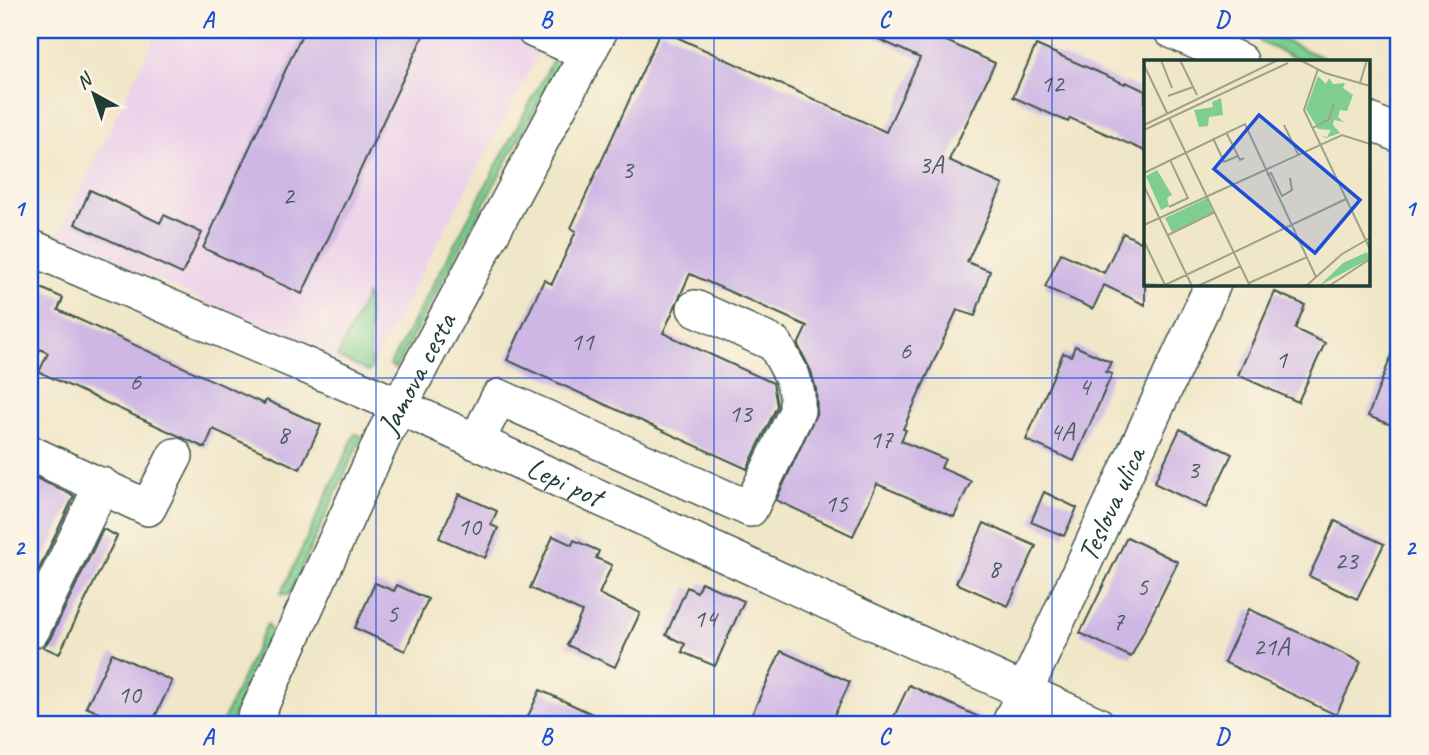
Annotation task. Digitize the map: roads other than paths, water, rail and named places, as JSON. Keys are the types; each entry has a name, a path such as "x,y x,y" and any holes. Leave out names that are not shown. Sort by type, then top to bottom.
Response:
{"street":[{"path":"534,30 594,41"},
{"path":"1171,30 1238,60"},
{"name":"Jamova cesta","path":"252,725 399,406 594,41"},
{"path":"1370,121 1399,135"},
{"name":"Lepi pot","path":"30,247 399,406 1098,725"},
{"name":"Teslova ulica","path":"1009,725 1213,285"},
{"path":"695,308 775,344 792,376 797,394 797,411 728,557"},
{"path":"477,442 499,397 750,509"},
{"path":"30,453 148,508 175,456"},
{"path":"30,629 32,630 102,485"}]}
